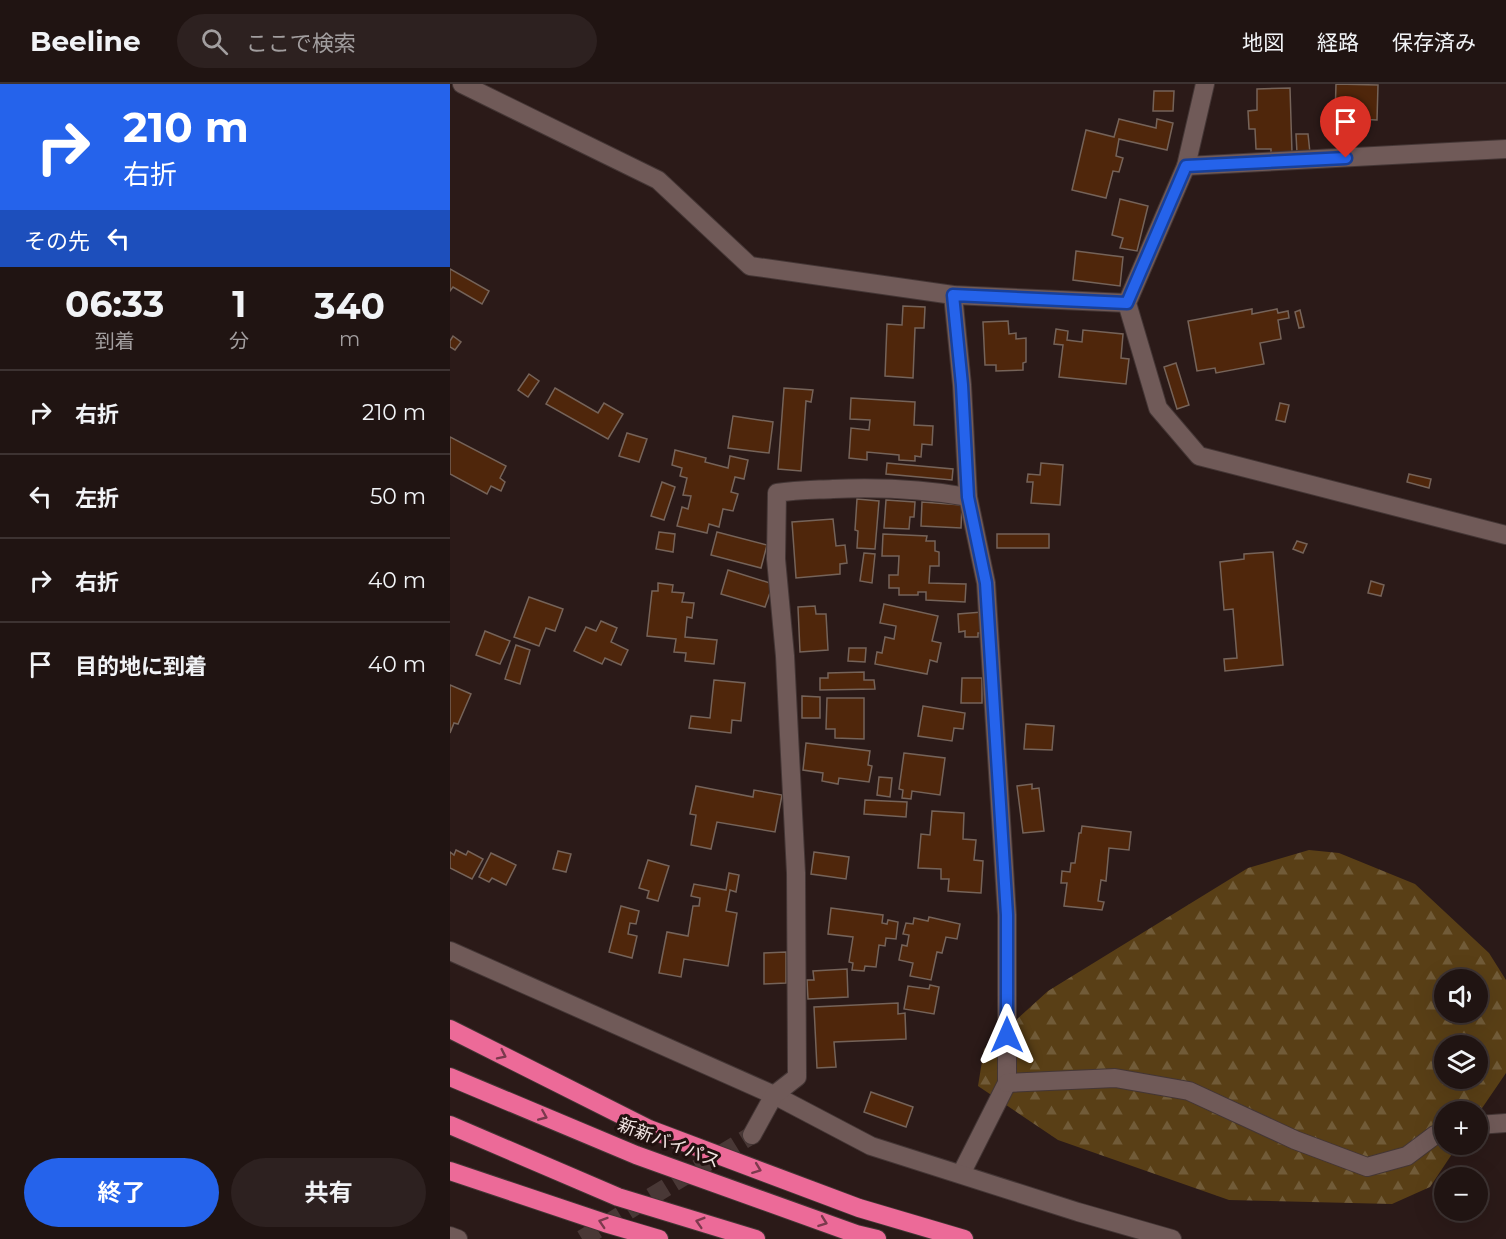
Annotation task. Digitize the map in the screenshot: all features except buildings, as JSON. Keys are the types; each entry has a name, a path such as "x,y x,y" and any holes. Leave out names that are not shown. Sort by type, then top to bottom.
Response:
{"highway":[{"path":"450,1029 650,1129 860,1208 964,1239"},
{"name":"新新バイパス","path":"450,1077 636,1155 856,1234 877,1239"},
{"path":"450,1125 618,1197 756,1239"},
{"path":"450,1171 659,1239"}],"street":[{"path":"462,84 658,180 750,266 953,295 1127,303"},
{"path":"1205,84 1186,166 1127,303 1158,408 1199,456 1506,535"},
{"path":"1186,166 1506,149"},
{"path":"953,295 962,385 968,497 986,583 1007,915 1007,1083 961,1174"},
{"path":"752,1136 774,1095 797,1077 796,873 785,656 776,560 777,493 794,490 866,488 932,490 968,497"},
{"path":"450,951 774,1095 871,1146 1078,1212 1172,1239"},
{"path":"1007,1083 1114,1078 1189,1091 1295,1140 1367,1167 1407,1156 1434,1136"},
{"path":"1488,1124 1506,1123"},
{"path":"450,1236 458,1239"}],"green space":[{"path":"1309,850 1339,853 1415,884 1489,953 1506,980 1506,1073 1487,1101 1434,1101 1434,1155 1451,1155 1443,1167 1434,1167 1434,1181 1430,1187 1392,1204 1229,1200 1058,1140 978,1086 984,1049 1048,991 1248,868"}],"tunnel":[{"path":"582,1239 752,1135"}],"route":[{"path":"1007,1035 1007,915 986,583 968,497 962,385 953,295 1127,303 1186,166 1346,158"}]}
